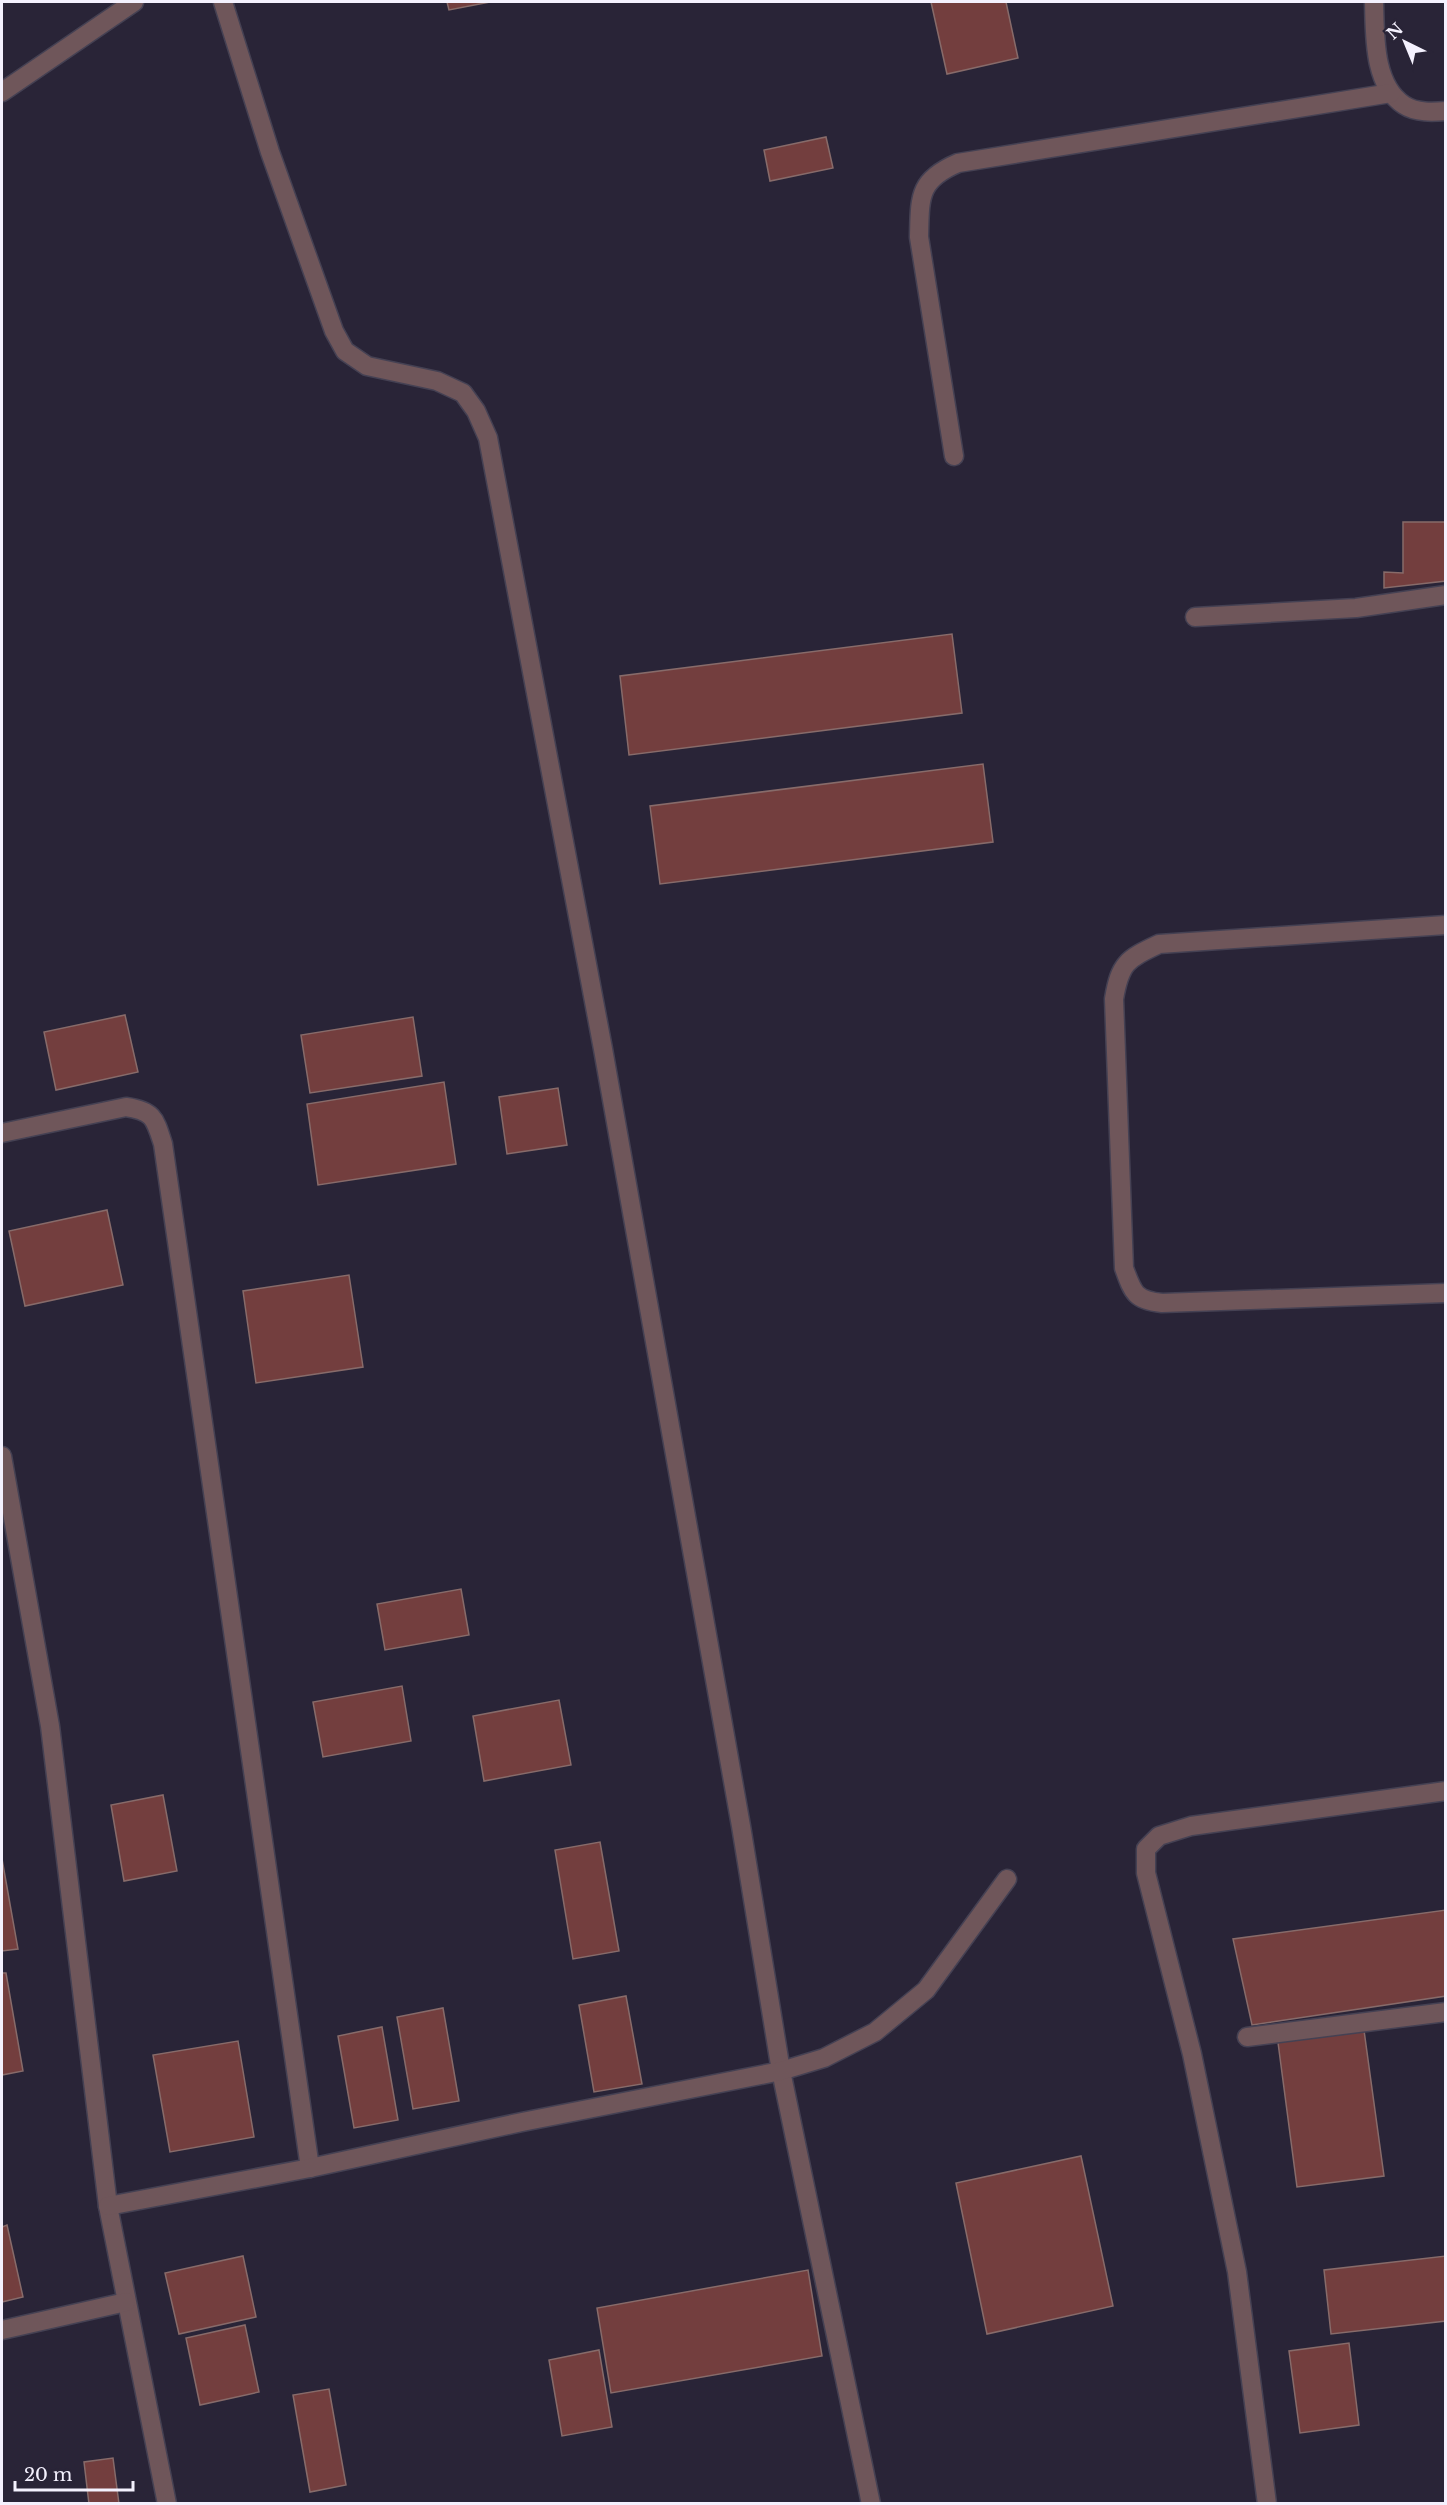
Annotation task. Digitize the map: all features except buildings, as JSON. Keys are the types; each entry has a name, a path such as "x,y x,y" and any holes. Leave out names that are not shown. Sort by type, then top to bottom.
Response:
{"street":[{"path":"2,92 135,2"},
{"path":"223,2 274,163 334,331 345,351 368,366 437,381 464,393 477,411 489,438 605,1061 741,1826 781,2071 871,2504"},
{"path":"1374,2 1375,36 1381,72 1391,93 1406,107 1427,112 1446,111"},
{"path":"954,456 919,237 924,187 938,171 958,163 1391,93"},
{"path":"1195,617 1356,608 1446,595"},
{"path":"1446,925 1159,944 1132,957 1118,976 1114,999 1124,1268 1131,1289 1144,1301 1162,1303 1446,1293"},
{"path":"2,1133 126,1107 144,1110 156,1121 163,1144 310,2168"},
{"path":"2,1456 50,1726 108,2206 167,2504"},
{"path":"1267,2504 1237,2272 1192,2054 1146,1873 1146,1849 1159,1836 1191,1826 1446,1791"},
{"path":"108,2206 310,2168 522,2122 781,2071 824,2058 875,2032 926,1990 1007,1879"},
{"path":"1247,2037 1446,2012"},
{"path":"2,2330 126,2302"}]}
